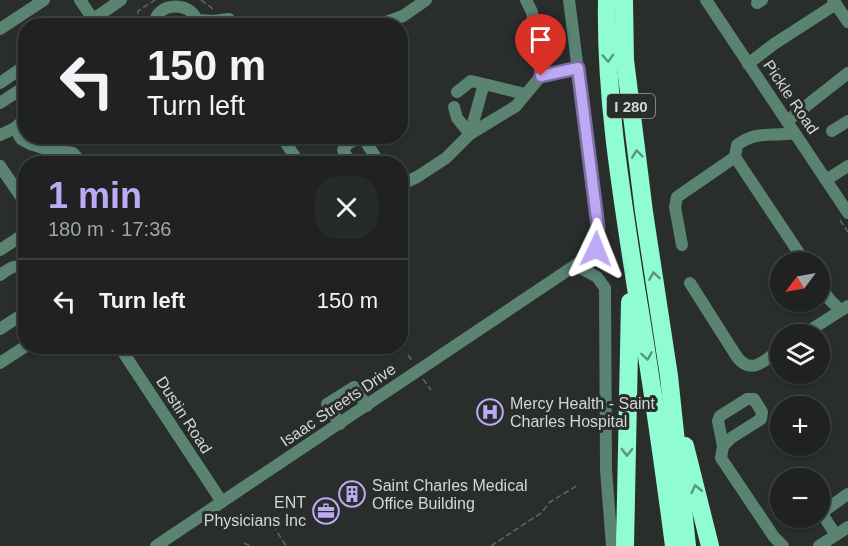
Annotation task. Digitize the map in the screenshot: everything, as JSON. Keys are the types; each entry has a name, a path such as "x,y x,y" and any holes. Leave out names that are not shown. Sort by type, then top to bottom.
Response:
{"highway":[{"name":"I 280","path":"607,0 610,99 626,225 650,369 674,546"},
{"name":"I 280","path":"624,0 625,60 644,212 669,376 687,546"},
{"path":"625,546 630,309 626,225"},
{"path":"669,376 710,546"}],"street":[{"path":"0,29 44,0"},
{"path":"80,0 89,18"},
{"path":"98,18 121,0"},
{"path":"397,18 426,0"},
{"path":"526,0 532,12 541,76"},
{"path":"408,181 446,158 470,134 516,106 541,76 578,68 568,0"},
{"name":"Pickle Road","path":"706,0 848,213"},
{"path":"157,18 159,9 168,1 175,1 194,2 200,18"},
{"path":"748,64 835,2 848,22"},
{"name":"Isaac Streets Drive","path":"156,546 577,266 596,249 598,227 578,68"},
{"path":"0,82 18,70"},
{"path":"787,121 848,73"},
{"path":"457,92 471,81 525,94"},
{"path":"470,134 480,92 488,85"},
{"path":"0,104 18,92"},
{"path":"454,107 457,118 470,134"},
{"path":"832,131 848,121"},
{"path":"0,135 18,125"},
{"path":"15,128 18,134"},
{"path":"794,133 760,134 744,140 736,145 735,156 798,252"},
{"path":"30,144 73,153 76,156"},
{"path":"682,245 675,207 677,197 735,156"},
{"path":"0,165 18,192"},
{"path":"826,180 848,166"},
{"path":"1,247 18,237"},
{"path":"0,275 18,266"},
{"path":"577,266 597,277 605,288 606,470 612,546"},
{"path":"690,283 737,357 745,365 754,366 770,357"},
{"path":"830,299 840,310 846,308"},
{"path":"820,324 846,308"},
{"path":"0,329 18,317"},
{"path":"0,363 18,351"},
{"name":"Dustin Road","path":"124,354 222,502"},
{"path":"340,424 327,404 354,387 366,406"},
{"path":"723,446 721,452 723,462 774,537 783,546"},
{"path":"836,535 824,517 824,511 848,494"},
{"path":"819,546 848,527"}],"path":[{"path":"136,18 138,11 155,0"},
{"path":"194,2 212,8 204,18"},
{"path":"491,546 541,513 550,502 578,485"},
{"path":"273,525 286,546"},
{"path":"244,543 250,546"}],"place":[{"name":"Mercy Health - Saint Charles Hospital","path":"490,412"},
{"name":"Saint Charles Medical Office Building","path":"352,494"},
{"name":"ENT Physicians Inc","path":"326,511"}],"route":[{"path":"541,76 578,68 599,236 596,249"}]}
